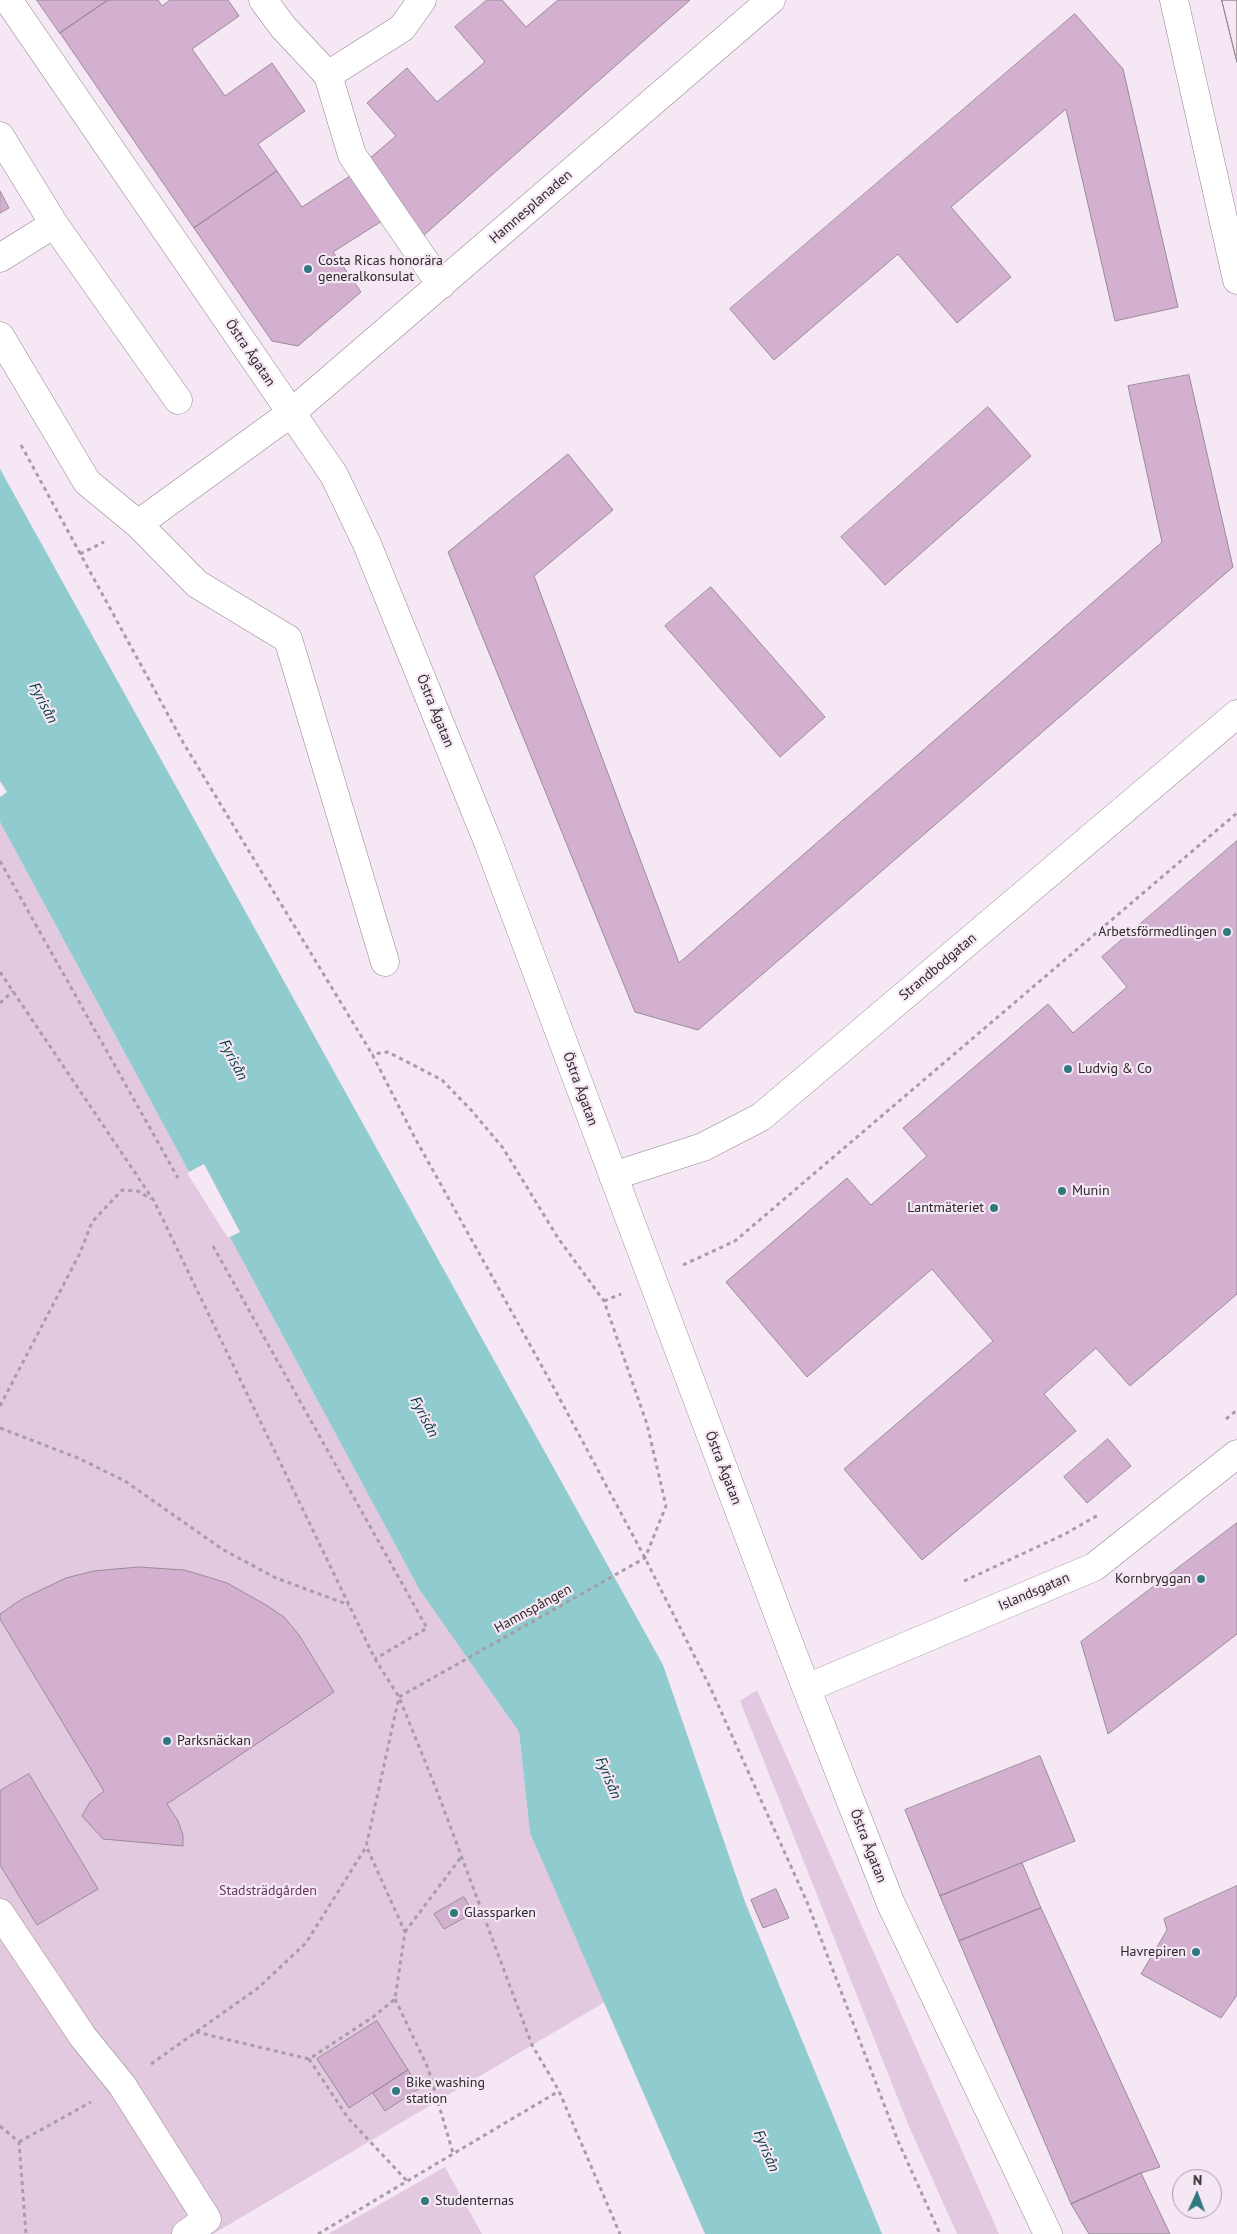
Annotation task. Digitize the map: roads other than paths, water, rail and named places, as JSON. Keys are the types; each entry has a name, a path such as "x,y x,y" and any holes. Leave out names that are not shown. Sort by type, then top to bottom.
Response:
{"street":[{"name":"Östra Ågatan","path":"8,0 334,475 367,544 488,842 652,1280 891,1904 1048,2234"},
{"path":"263,0 283,27 328,75 352,155 441,285"},
{"path":"328,75 402,28 422,0"},
{"name":"Hamnesplanaden","path":"138,524 291,414 771,0"},
{"path":"1174,0 1237,280"},
{"path":"0,136 54,224 178,400"},
{"path":"0,258 54,224"},
{"path":"0,336 87,482 138,524 197,584 288,639 384,962"},
{"name":"Strandbodgatan","path":"613,1176 703,1147 761,1117 1237,714"},
{"name":"Islandsgatan","path":"807,1688 1094,1567 1237,1454"},
{"path":"0,1913 83,2037 122,2085 207,2219 186,2234"}],"water":[{"name":"Fyrisån","path":"0,469 663,1665 745,1902 882,2234 705,2234 530,1833 519,1732 419,1589 232,1241 188,1170 0,822 0,797 7,792 0,781"}],"place":[{"name":"Costa Ricas honorära generalkonsulat","path":"308,269"},
{"name":"Arbetsförmedlingen","path":"1227,932"},
{"name":"Ludvig & Co","path":"1068,1069"},
{"name":"Munin","path":"1062,1191"},
{"name":"Lantmäteriet","path":"994,1208"},
{"name":"Kornbryggan","path":"1201,1579"},
{"name":"Parksnäckan","path":"167,1741"},
{"name":"Glassparken","path":"454,1913"},
{"name":"Havrepiren","path":"1196,1952"},
{"name":"Bike washing station","path":"396,2091"},
{"name":"Studenternas","path":"425,2201"}],"park label":[{"name":"Stadsträdgården","path":"268,1891"}]}
